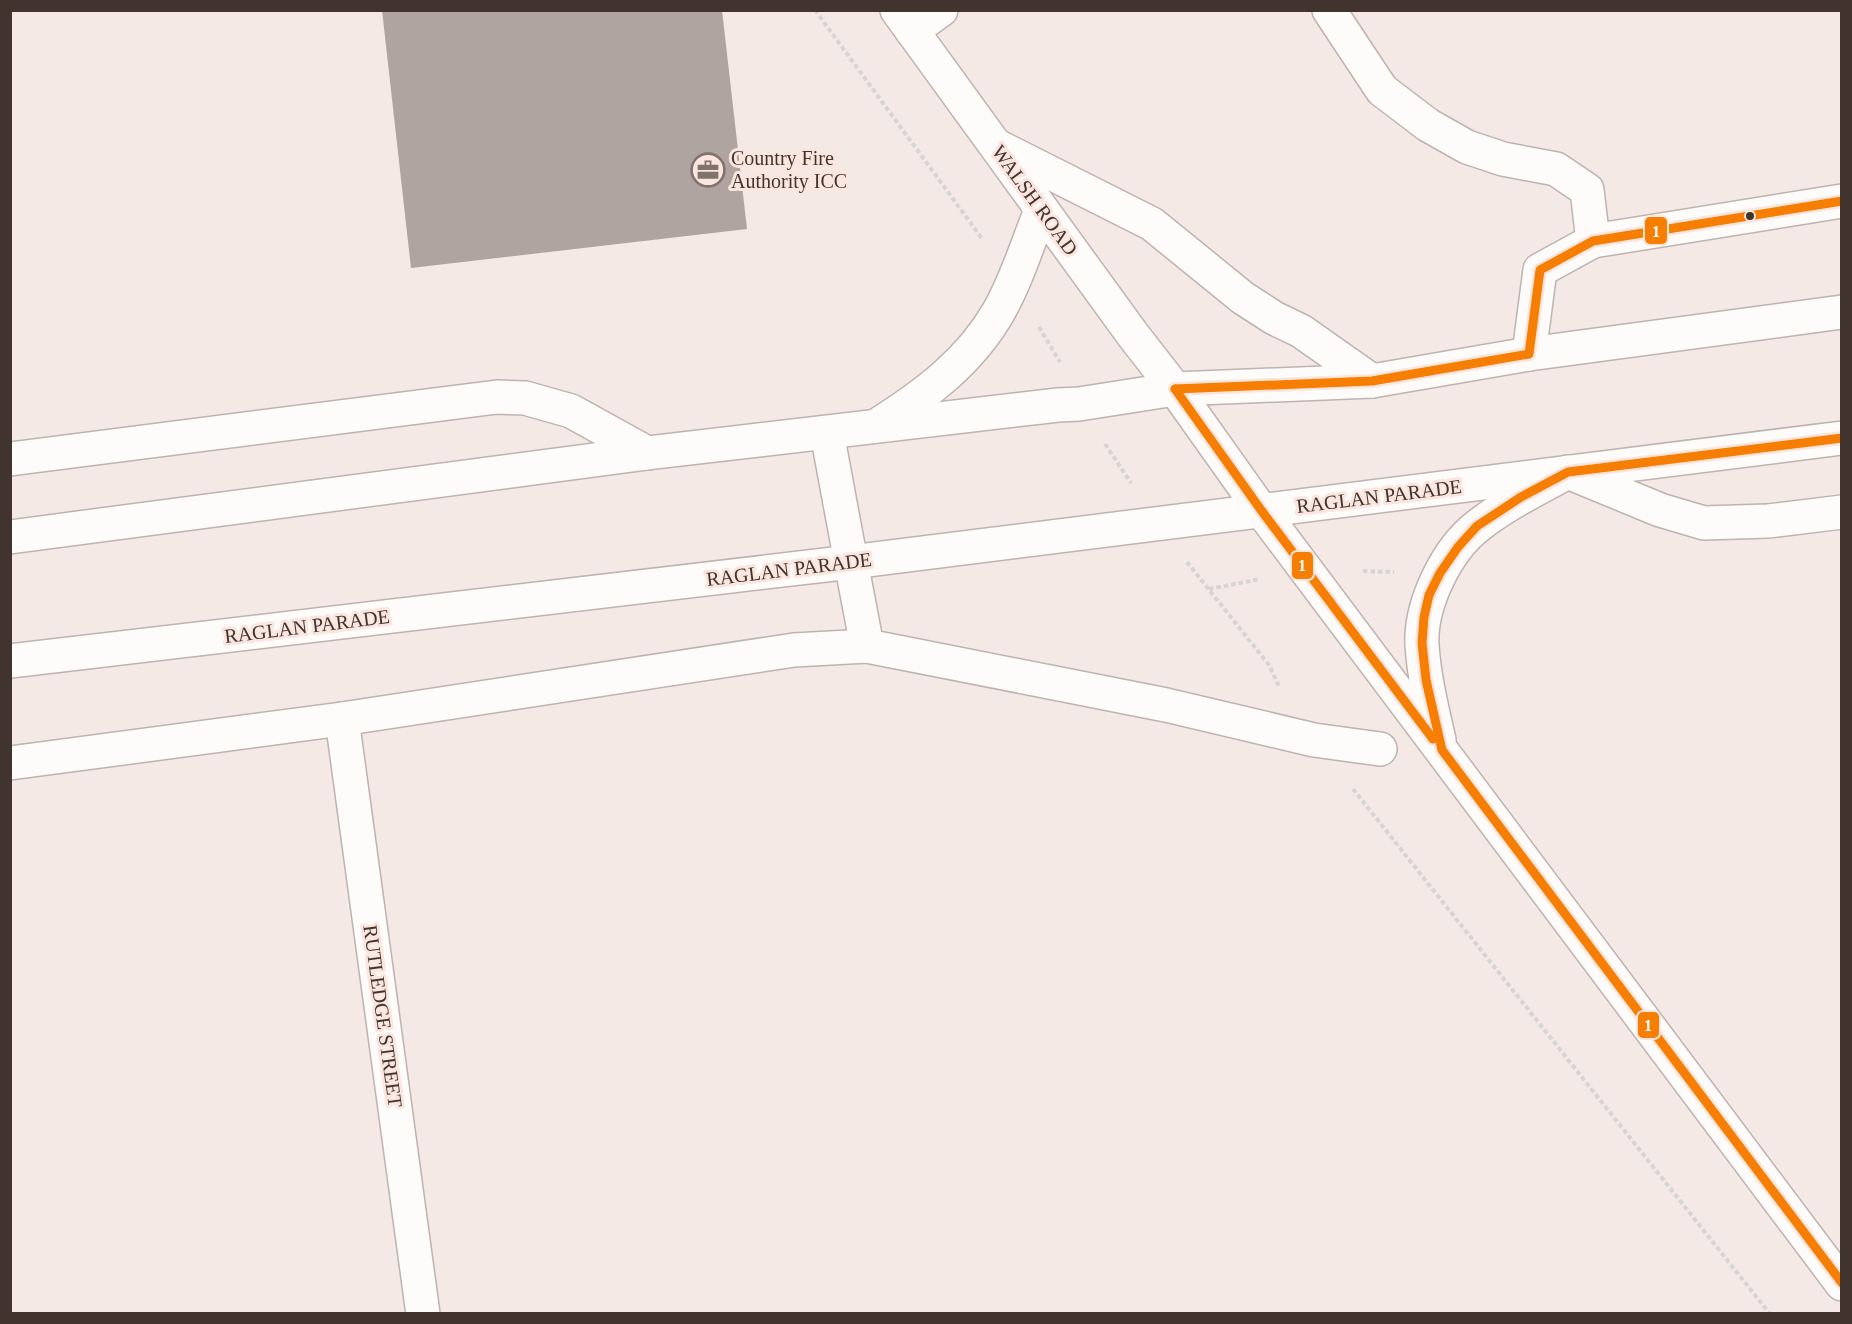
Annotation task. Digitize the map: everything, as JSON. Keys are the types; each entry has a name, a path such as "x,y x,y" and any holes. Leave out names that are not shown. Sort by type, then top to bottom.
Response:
{"main road":[{"path":"905,21 941,10"},
{"path":"1329,10 1382,90 1428,125 1467,147 1503,159 1556,169 1587,190 1593,241"},
{"name":"WALSH ROAD","path":"905,21 1261,510 1842,1284"},
{"path":"995,144 1152,224 1244,298 1274,318 1301,331 1372,381"},
{"path":"1529,354 1540,270 1593,241 1842,201"},
{"path":"876,426 911,404 938,383 982,337 999,311 1012,284 1041,210"},
{"path":"10,537 647,453 1079,404 1175,390 1372,381 1529,354 1842,312"},
{"path":"10,459 497,396 525,398 571,411 647,453"},
{"path":"827,433 867,646"},
{"name":"RAGLAN PARADE","path":"10,661 852,562 1842,438"},
{"path":"1442,750 1426,680 1422,643 1424,617 1430,595 1440,573 1458,547 1477,526 1521,497 1568,472"},
{"name":"RAGLAN PARADE","path":"1568,472 1660,510 1704,523 1768,521 1842,512"},
{"path":"10,763 342,720 794,650 867,646 1166,705 1314,740 1380,749"},
{"name":"RUTLEDGE STREET","path":"342,720 423,1314"}],"path":[{"path":"1306,570 1440,573"},
{"path":"1314,740 1770,1314"}],"building":[{"path":"382,10 722,10 747,229 411,268"}],"transit line":[{"name":"1","path":"1175,389 1372,381 1529,354 1540,270 1593,241 1842,201"},
{"name":"1","path":"1175,389 1261,510 1433,739"},
{"name":"1","path":"1842,438 1568,472 1521,497 1477,526 1458,547 1440,573 1429,595 1422,643 1426,680 1442,750 1842,1283"}],"place":[{"name":"Country Fire Authority ICC","path":"708,170"}]}
